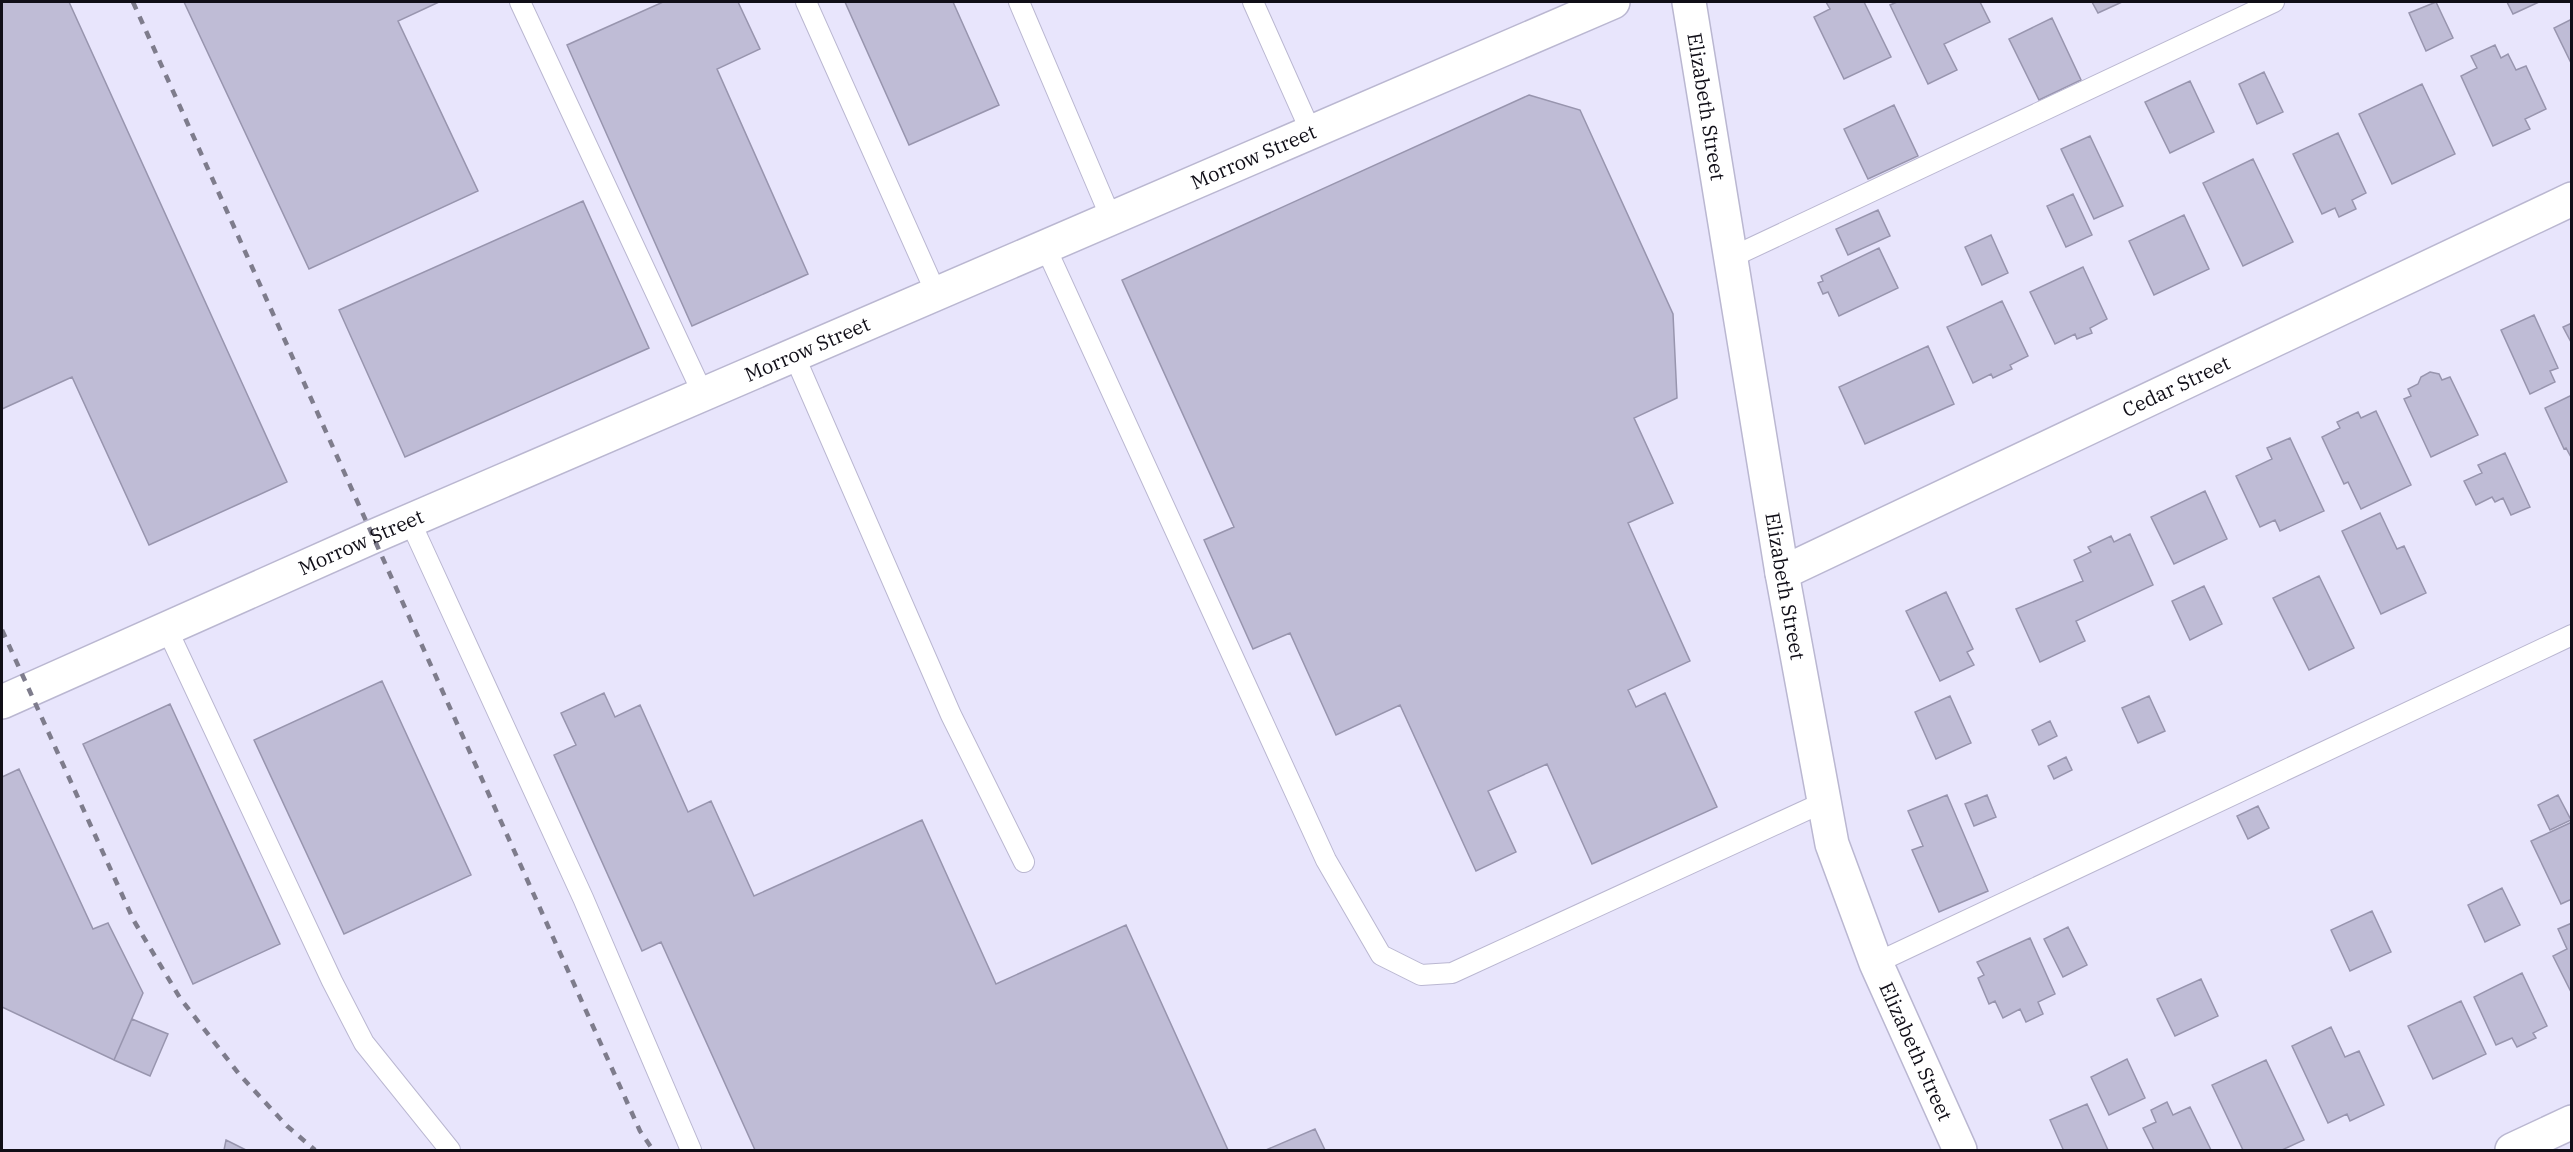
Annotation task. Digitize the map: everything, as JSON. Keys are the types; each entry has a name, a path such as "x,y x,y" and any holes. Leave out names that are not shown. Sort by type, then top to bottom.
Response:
{"street":[{"name":"Morrow Street","path":"2,702 410,520 1613,2"},
{"name":"Elizabeth Street","path":"1689,2 1782,573 1832,844 1875,963 1960,1150"},
{"name":"Cedar Street","path":"1782,573 2571,199"},
{"path":"2512,1150 2571,1122"}],"lane":[{"path":"520,2 703,394"},
{"path":"806,2 936,294"},
{"path":"1019,2 1111,218"},
{"path":"1253,2 1311,132"},
{"path":"1730,258 2274,2"},
{"path":"1045,246 1326,861 1381,955 1421,975 1452,973 1824,802"},
{"path":"794,355 951,715 1024,862"},
{"path":"410,520 583,898 691,1150"},
{"path":"167,628 332,981 364,1044 450,1150"},
{"path":"1875,963 2571,635"}],"building":[{"path":"2,2 69,2 287,482 149,545 72,377 2,409"},
{"path":"184,2 439,2 398,21 478,191 309,269"},
{"path":"663,2 738,2 760,49 717,69 808,274 692,326 567,45"},
{"path":"845,2 953,2 999,105 909,145"},
{"path":"1826,2 1864,2 1891,57 1844,79 1814,17 1830,9"},
{"path":"1897,2 1980,2 1990,22 1944,44 1957,70 1928,84 1890,5"},
{"path":"2092,2 2122,2 2098,13"},
{"path":"2436,2 2453,38 2426,51 2409,13"},
{"path":"2507,2 2539,2 2513,14"},
{"path":"2052,18 2081,80 2039,100 2009,39"},
{"path":"2572,19 2572,65 2554,28"},
{"path":"2495,45 2501,58 2508,54 2516,70 2526,66 2546,109 2525,119 2530,129 2493,146 2461,76 2477,68 2471,56"},
{"path":"2264,72 2283,112 2257,124 2239,84"},
{"path":"2190,81 2214,132 2170,153 2145,102"},
{"path":"2422,84 2455,154 2392,184 2359,114"},
{"path":"1529,95 1580,110 1673,314 1677,398 1634,418 1673,503 1628,523 1690,661 1628,690 1636,707 1665,693 1717,807 1592,864 1547,764 1488,791 1516,852 1476,871 1400,705 1336,735 1290,633 1253,649 1204,540 1234,527 1122,280"},
{"path":"1894,105 1918,156 1868,179 1844,129"},
{"path":"2338,133 2366,193 2352,200 2356,209 2339,217 2335,208 2322,214 2293,154"},
{"path":"2090,136 2123,206 2094,219 2061,149"},
{"path":"2253,159 2293,242 2243,266 2203,183"},
{"path":"2073,194 2092,235 2066,247 2047,206"},
{"path":"583,201 649,348 405,457 339,310"},
{"path":"1878,210 1890,236 1848,255 1836,229"},
{"path":"2184,215 2209,269 2154,295 2129,241"},
{"path":"1991,235 2008,273 1982,285 1965,247"},
{"path":"1879,248 1898,288 1839,316 1828,292 1823,294 1818,283 1823,281 1821,276"},
{"path":"2083,267 2107,319 2090,328 2092,333 2077,339 2075,334 2055,344 2030,292"},
{"path":"2002,301 2028,356 2010,365 2012,369 1993,378 1991,374 1973,383 1947,327"},
{"path":"2534,315 2558,368 2550,371 2555,382 2530,394 2501,330"},
{"path":"2572,323 2572,344 2563,327"},
{"path":"1928,346 1954,404 1865,444 1839,387"},
{"path":"2430,372 2439,374 2442,380 2450,377 2478,435 2431,457 2404,399 2411,396 2408,389 2418,384 2421,377"},
{"path":"2572,395 2572,459 2566,448 2564,449 2545,408"},
{"path":"2376,411 2411,485 2361,509 2348,482 2344,484 2322,437 2340,428 2337,422 2358,412 2361,418"},
{"path":"2290,438 2324,511 2280,531 2275,520 2260,527 2236,476 2272,459 2267,448"},
{"path":"2505,453 2530,507 2511,515 2503,498 2495,502 2492,497 2476,505 2464,481 2482,473 2478,465"},
{"path":"2205,491 2227,539 2174,564 2151,517"},
{"path":"2380,513 2397,549 2404,546 2426,593 2381,614 2342,531"},
{"path":"2130,534 2153,585 2076,621 2085,641 2040,662 2016,609 2083,581 2074,560 2091,552 2088,547 2111,536 2114,542"},
{"path":"2319,576 2354,648 2309,670 2273,598"},
{"path":"2204,586 2222,624 2190,640 2172,601"},
{"path":"1946,592 1973,649 1967,652 1974,665 1940,681 1906,611"},
{"path":"382,681 471,875 344,934 254,740"},
{"path":"604,693 615,717 640,705 688,812 711,801 754,896 922,820 996,984 1126,925 1228,1150 755,1150 661,942 642,951 554,755 576,745 561,713"},
{"path":"1950,696 1971,743 1936,759 1915,712"},
{"path":"2149,696 2165,731 2138,743 2122,708"},
{"path":"170,704 280,944 193,984 83,744"},
{"path":"2050,721 2057,736 2039,745 2032,730"},
{"path":"2066,757 2072,770 2054,779 2048,766"},
{"path":"19,769 93,929 108,923 143,993 114,1060 2,1007 2,777"},
{"path":"1947,795 1988,891 1939,912 1912,850 1923,846 1908,811"},
{"path":"1987,795 1996,817 1974,826 1965,804"},
{"path":"2558,795 2571,820 2550,830 2538,805"},
{"path":"2258,806 2269,828 2248,839 2237,816"},
{"path":"2572,822 2572,899 2561,904 2531,841"},
{"path":"2502,888 2520,925 2485,942 2468,905"},
{"path":"2372,911 2391,952 2350,971 2331,930"},
{"path":"2572,923 2572,994 2553,956 2567,949 2558,929"},
{"path":"2068,927 2087,965 2063,977 2044,939"},
{"path":"2030,938 2055,994 2038,1002 2043,1014 2026,1022 2020,1009 2003,1018 1995,1001 1989,1004 1978,978 1984,975 1977,962"},
{"path":"2522,973 2547,1026 2533,1033 2536,1038 2517,1047 2512,1038 2496,1045 2474,997"},
{"path":"2201,979 2218,1016 2175,1036 2157,999"},
{"path":"2461,1001 2486,1054 2433,1079 2408,1026"},
{"path":"132,1019 168,1034 150,1076 114,1060"},
{"path":"2331,1027 2345,1057 2359,1051 2384,1105 2350,1121 2347,1114 2328,1123 2292,1046"},
{"path":"2127,1059 2145,1098 2109,1115 2091,1077"},
{"path":"2266,1060 2304,1140 2282,1150 2243,1150 2212,1085"},
{"path":"2167,1102 2173,1115 2190,1107 2211,1150 2154,1150 2143,1128 2156,1122 2151,1110"},
{"path":"2087,1104 2108,1150 2060,1150 2063,1149 2050,1120"},
{"path":"1315,1129 1325,1150 1266,1150"},
{"path":"226,1140 246,1150 224,1150"}],"railway":[{"path":"133,2 640,1131 653,1150"},
{"path":"2,630 134,921 180,998 239,1074 287,1126 315,1150"}]}
